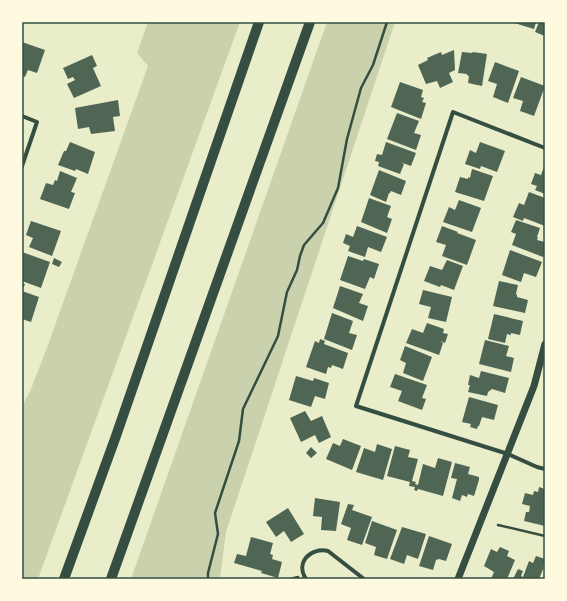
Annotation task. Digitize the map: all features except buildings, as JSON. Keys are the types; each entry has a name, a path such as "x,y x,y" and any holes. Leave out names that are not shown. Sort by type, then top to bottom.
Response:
{"main road":[{"path":"64,579 116,436 259,22"},
{"path":"111,579 310,22"}],"street":[{"path":"545,148 453,112 356,406 508,454 545,469"},
{"path":"22,116 37,122 22,166"},
{"path":"458,579 534,386 545,344"},
{"path":"306,579 302,570 306,558 316,551 322,550 328,551 364,579"}],"path":[{"path":"208,579 208,572 218,534 215,513 239,441 243,409 278,336 287,292 297,270 304,245 323,223 338,188 347,139 361,88 373,65 387,22"},
{"path":"498,525 545,536"}],"green space":[{"path":"148,22 240,22 38,579 22,579 22,407 31,389 49,342 148,66 137,53"},
{"path":"327,22 395,22 226,532 220,579 131,579"}]}
